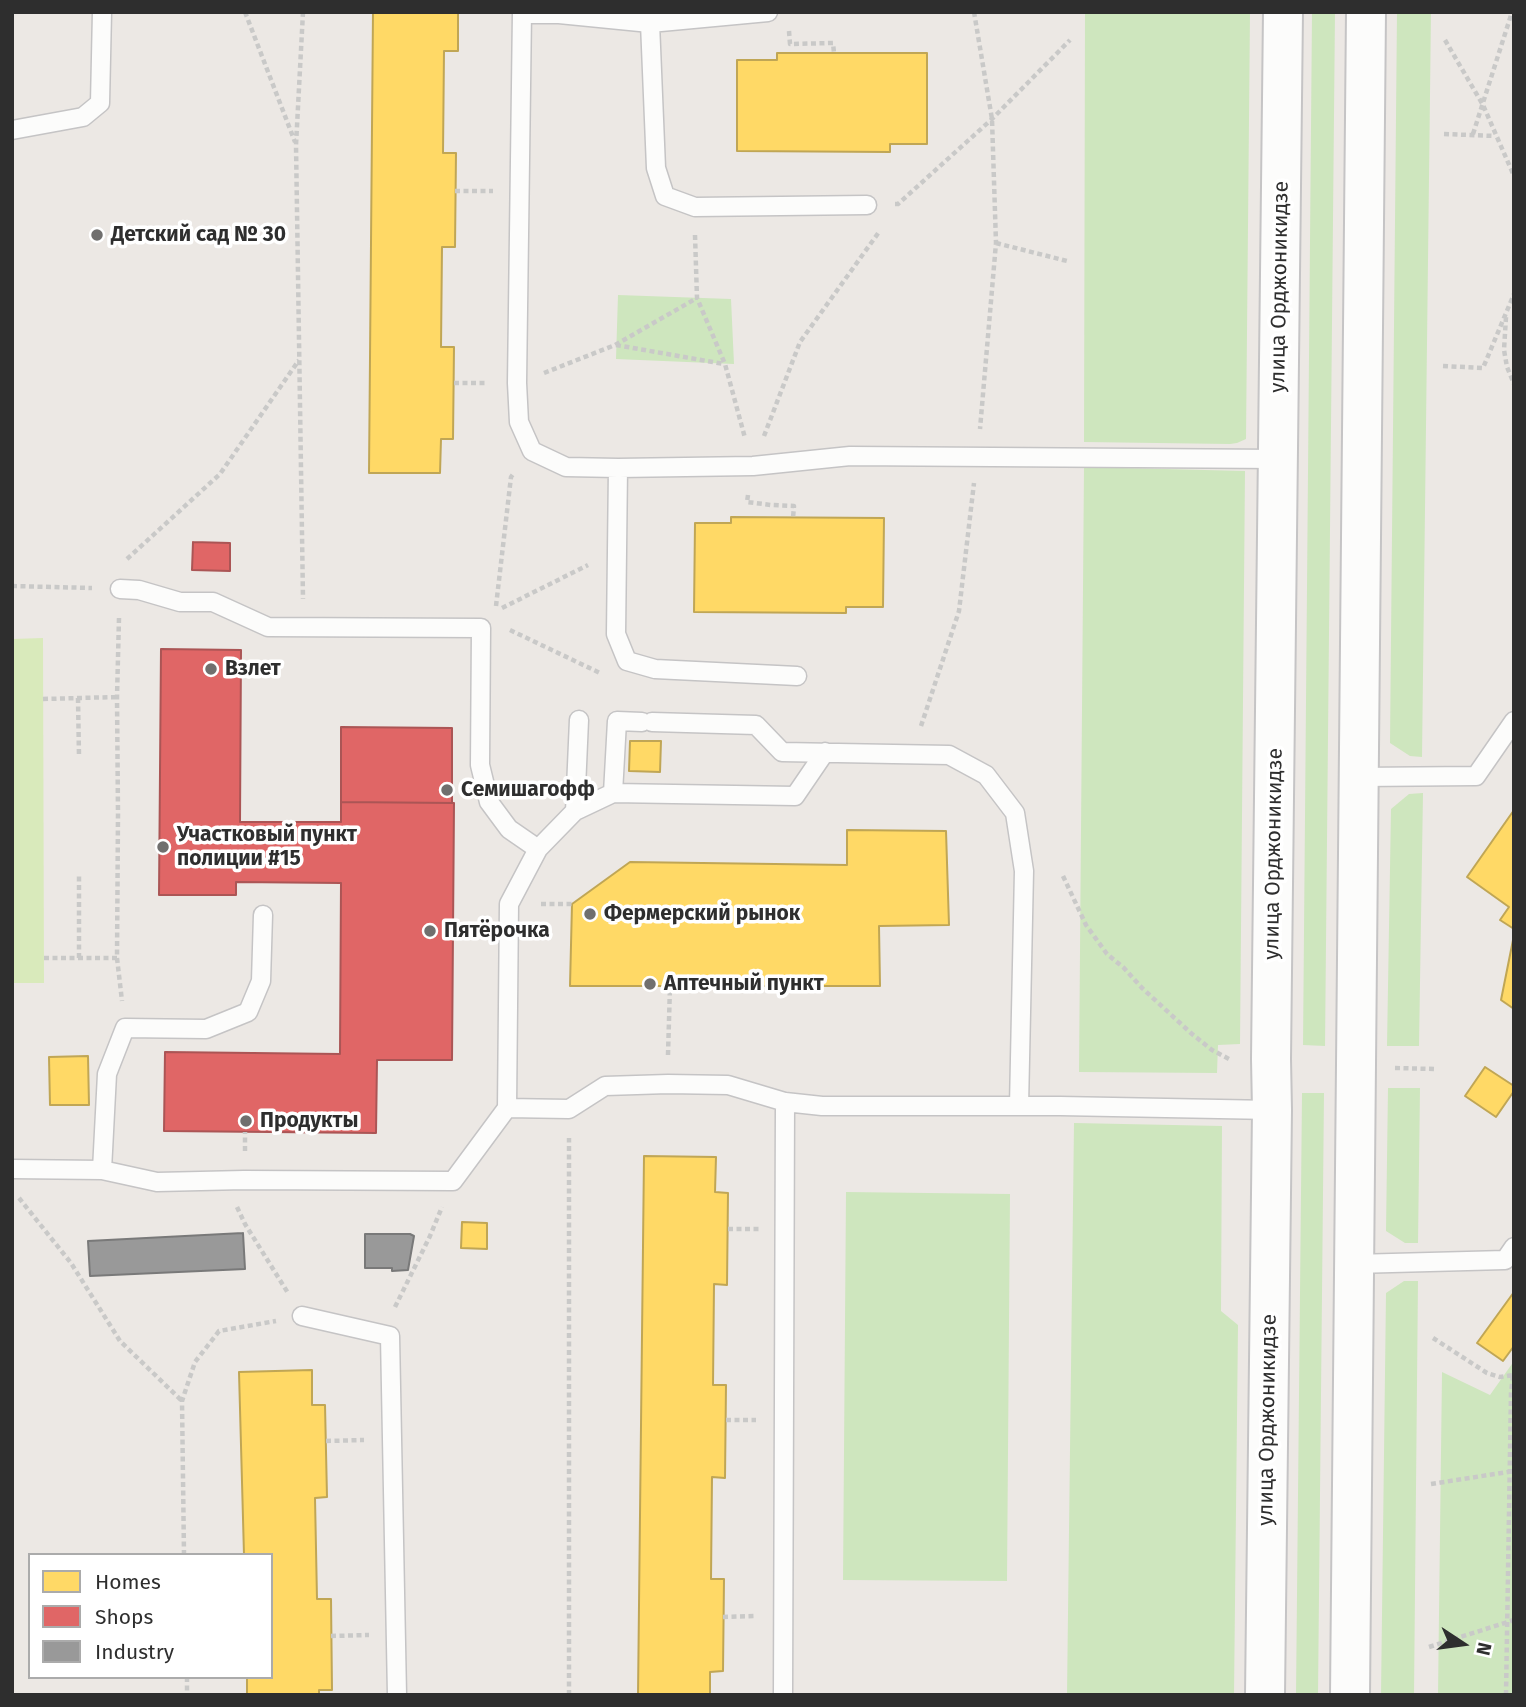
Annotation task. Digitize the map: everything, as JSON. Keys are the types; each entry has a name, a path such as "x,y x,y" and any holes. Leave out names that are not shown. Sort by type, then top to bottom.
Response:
{"street":[{"name":"улица Орджоникидзе","path":"1265,1695 1283,12"},
{"path":"1350,1695 1366,12"}],"lane":[{"path":"12,130 83,117 100,103 103,12"},
{"path":"768,12 650,23 522,13 517,383 519,422 532,451 566,467 618,468 753,466 850,456 1278,458"},
{"path":"650,23 656,168 665,196 695,207 867,205"},
{"path":"618,468 616,634 627,661 655,669 797,677"},
{"path":"120,589 139,590 180,601 213,602 268,627 481,628 480,765 489,802 509,829 538,849"},
{"path":"575,811 579,720"},
{"path":"613,793 617,721 756,725 782,752 949,755 986,775 1015,813 1024,871 1019,1106"},
{"path":"1359,777 1476,776 1514,721"},
{"path":"12,1169 102,1170 157,1182 453,1181 507,1108 509,904 538,849 575,811 613,793 795,796 825,752"},
{"path":"102,1170 107,1074 125,1028 206,1029 248,1012 261,981 263,915"},
{"path":"507,1108 569,1109 605,1086 668,1084 728,1085 785,1102 822,1106 1272,1110"},
{"path":"783,1695 785,1102"},
{"path":"1353,1264 1505,1260 1514,1247"},
{"path":"302,1316 390,1336 397,1695"}],"path":[{"path":"245,12 296,145"},
{"path":"303,12 296,145 304,627"},
{"path":"912,754 959,611 978,457 996,243 992,119 974,12"},
{"path":"1474,134 1512,12"},
{"path":"891,215 898,204 992,119 1070,40"},
{"path":"1444,40 1483,105 1514,176"},
{"path":"790,44 834,43 834,53"},
{"path":"1444,134 1495,136"},
{"path":"455,191 519,191"},
{"path":"867,205 898,204"},
{"path":"695,207 697,298 725,364 753,466"},
{"path":"753,466 800,342 883,226"},
{"path":"996,243 1068,261"},
{"path":"1443,366 1483,368 1514,294"},
{"path":"517,383 615,345 697,298"},
{"path":"1514,303 1507,310 1504,350 1514,384"},
{"path":"615,345 725,364"},
{"path":"1492,346 1504,350"},
{"path":"125,562 220,474 299,360"},
{"path":"532,451 512,477 495,611 617,551"},
{"path":"747,502 794,506 793,518"},
{"path":"12,586 120,589 117,697 117,958 125,1028"},
{"path":"481,628 490,621 603,674"},
{"path":"43,699 117,697"},
{"path":"78,698 79,756"},
{"path":"112,814 118,814"},
{"path":"79,874 79,958"},
{"path":"1063,876 1086,925 1107,954 1212,1051 1232,1060"},
{"path":"44,958 117,958"},
{"path":"668,1084 670,986"},
{"path":"1387,1068 1435,1069"},
{"path":"569,1109 569,1695"},
{"path":"245,1132 245,1149"},
{"path":"225,1181 245,1224 302,1316"},
{"path":"390,1336 393,1311 430,1236 453,1181"},
{"path":"12,1191 71,1263 120,1341 182,1401"},
{"path":"184,1553 182,1401 195,1362 219,1331 283,1320"},
{"path":"1433,1338 1487,1374 1500,1377 1513,1375 1506,1695"},
{"path":"326,1441 392,1438"},
{"path":"1431,1484 1512,1471"},
{"path":"1429,1647 1514,1620"},
{"path":"331,1636 396,1633"}],"green space":[{"path":"1085,12 1250,12 1246,439 1237,443 1084,442"},
{"path":"1312,12 1335,12 1325,1046 1303,1045"},
{"path":"1397,12 1431,12 1422,757 1410,756 1390,743"},
{"path":"618,295 731,299 734,364 616,359"},
{"path":"1084,467 1245,471 1240,1044 1218,1045 1217,1073 1079,1072"},
{"path":"43,638 44,983 12,983 12,639"},
{"path":"1423,793 1419,1046 1387,1046 1391,809 1409,794"},
{"path":"1388,1088 1420,1088 1418,1243 1405,1243 1386,1231"},
{"path":"1302,1093 1324,1093 1318,1695 1296,1695"},
{"path":"1074,1123 1222,1126 1221,1311 1238,1325 1234,1695 1067,1695"},
{"path":"846,1192 1010,1194 1007,1581 843,1580"},
{"path":"1404,1281 1418,1281 1414,1695 1381,1695 1386,1293"},
{"path":"1514,1361 1514,1695 1438,1695 1442,1372 1490,1395"}],"building: Homes":[{"path":"373,12 458,12 458,51 444,51 443,153 456,153 455,247 442,247 441,347 454,347 453,439 441,439 440,473 369,473"},
{"path":"777,53 927,53 927,144 890,144 890,152 737,151 737,60 777,60"},
{"path":"731,517 884,518 883,607 846,607 846,613 694,612 695,523 731,523"},
{"path":"630,741 661,741 660,772 629,771"},
{"path":"1514,810 1514,929 1500,920 1509,907 1467,877"},
{"path":"847,830 946,831 949,925 879,926 880,986 570,986 572,904 630,862 847,865"},
{"path":"1514,935 1514,1009 1501,1000"},
{"path":"88,1056 89,1105 50,1105 49,1057"},
{"path":"1485,1067 1514,1086 1514,1091 1496,1117 1465,1096"},
{"path":"644,1156 716,1157 715,1192 728,1193 727,1285 714,1284 713,1385 726,1385 725,1478 712,1477 711,1579 724,1579 723,1671 710,1672 710,1695 638,1695"},
{"path":"462,1222 487,1223 487,1249 461,1248"},
{"path":"1514,1292 1514,1346 1503,1361 1477,1343"},
{"path":"312,1370 312,1405 325,1405 327,1497 315,1498 317,1599 331,1599 332,1690 319,1690 319,1695 247,1695 247,1679 273,1679 273,1553 244,1553 239,1372"}],"building: Shops":[{"path":"193,542 230,543 230,571 192,570"},
{"path":"161,649 241,650 240,822 341,822 341,802 454,803 452,1060 377,1060 376,1133 164,1131 165,1052 340,1054 341,883 236,882 236,895 159,895"},
{"path":"341,727 452,728 452,803 341,802"}],"building: Industry":[{"path":"243,1233 245,1269 90,1276 88,1241"},
{"path":"365,1234 414,1236 408,1270 365,1268"}],"place":[{"name":"Детский сад № 30","path":"97,235"},
{"name":"Взлет","path":"211,669"},
{"name":"Семишагофф","path":"447,790"},
{"name":"Участковый пункт полиции #15","path":"163,847"},
{"name":"Фермерский рынок","path":"590,914"},
{"name":"Пятёрочка","path":"430,931"},
{"name":"Аптечный пункт","path":"650,984"},
{"name":"Продукты","path":"246,1121"}]}
